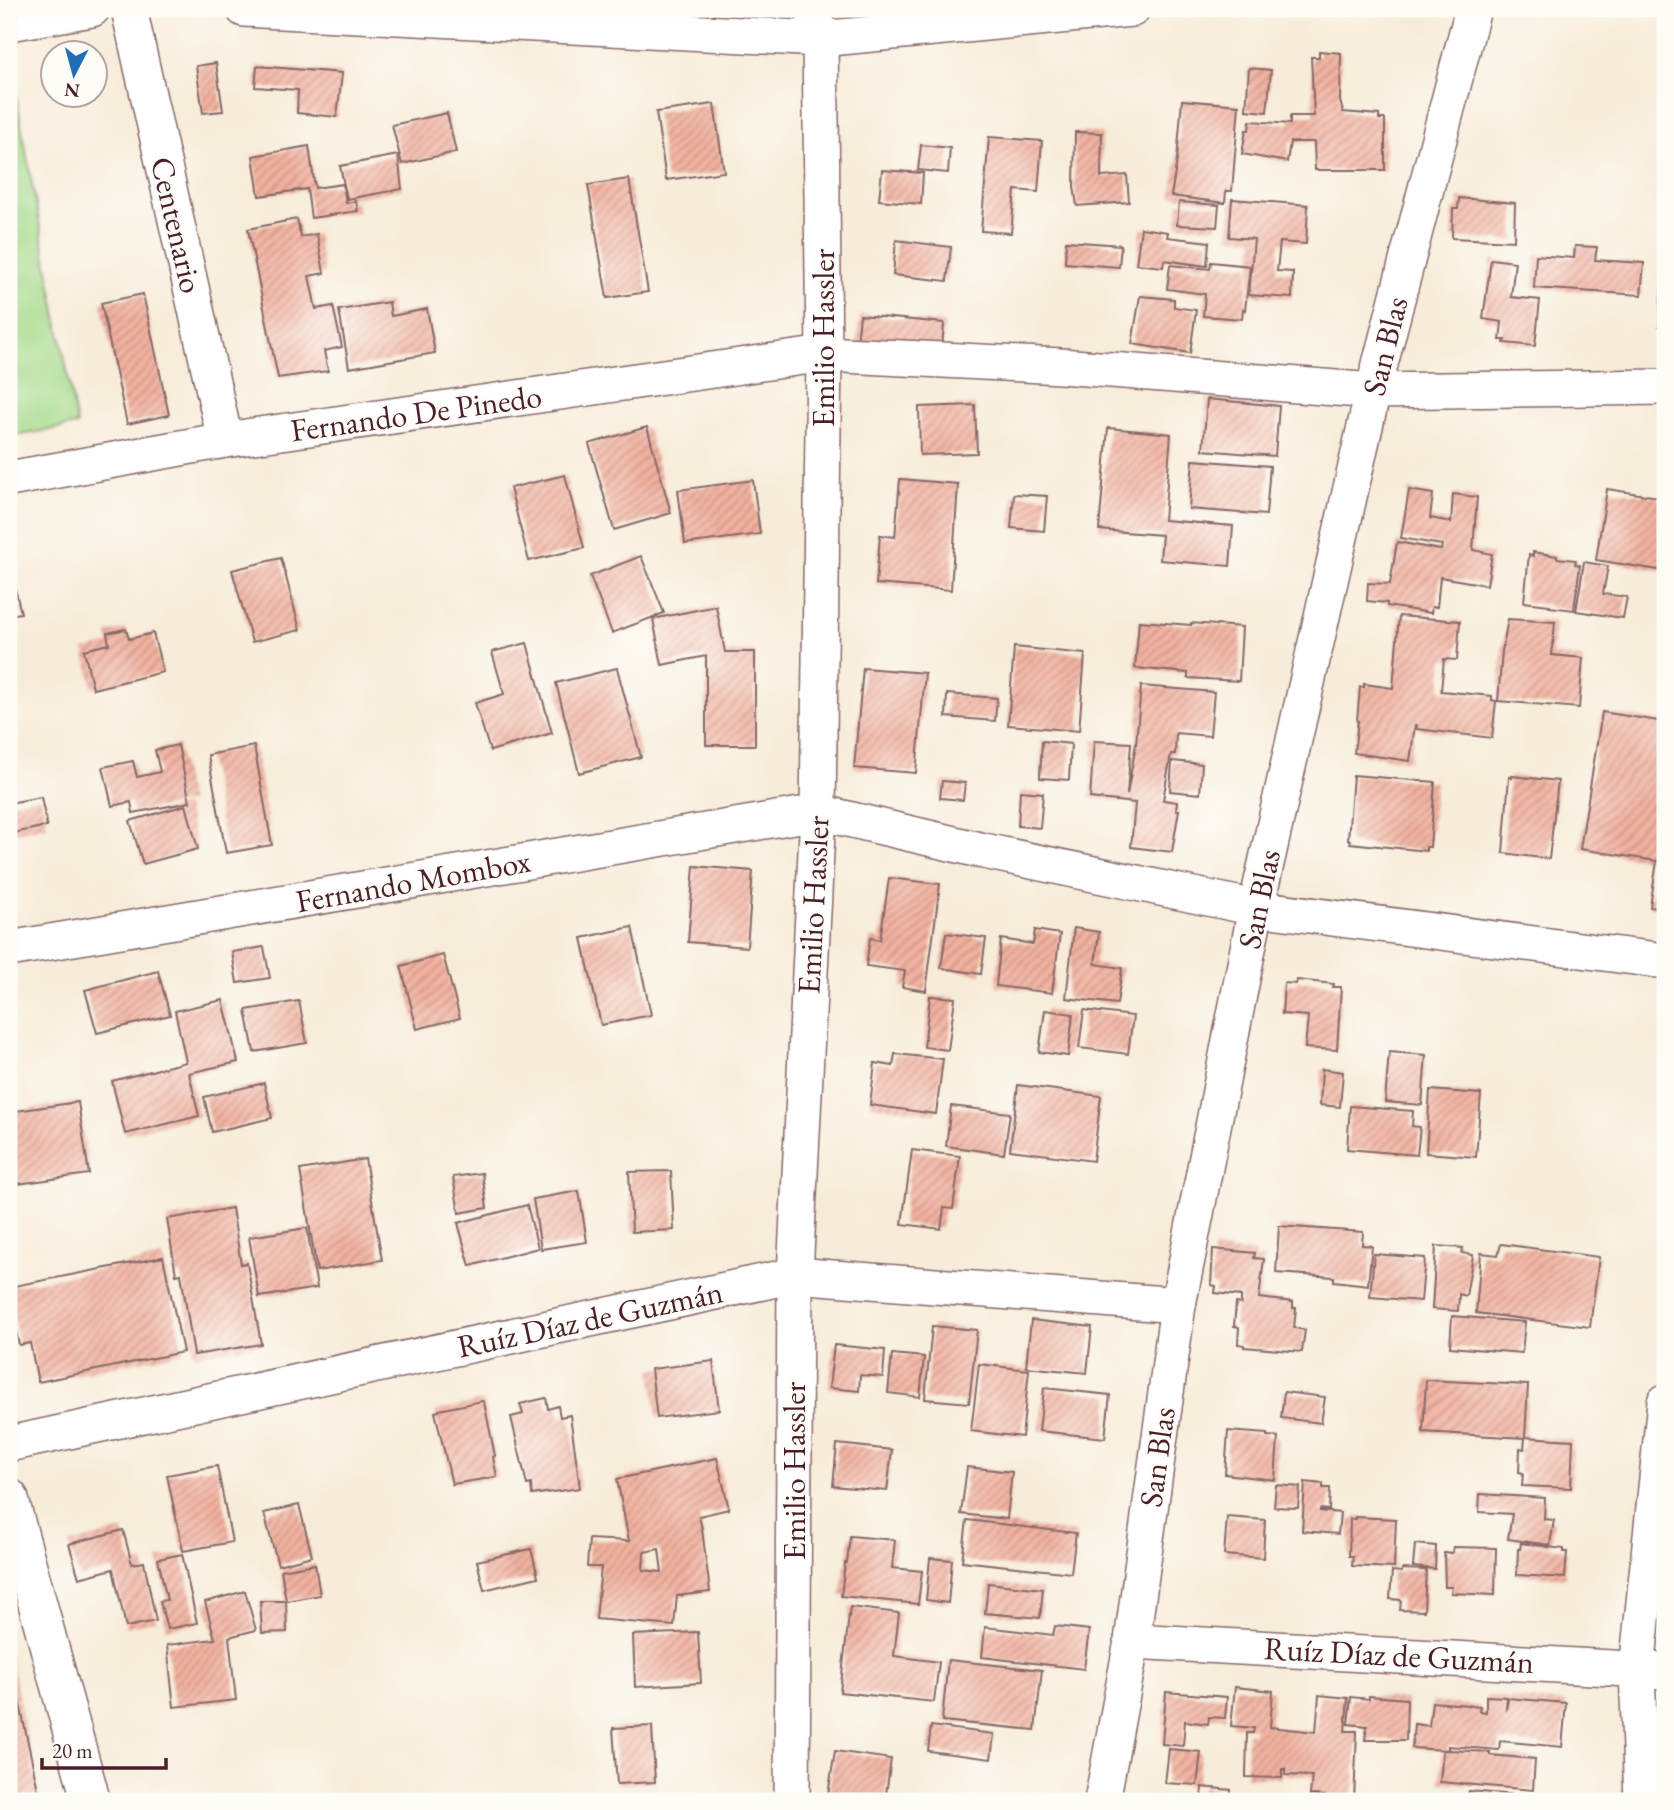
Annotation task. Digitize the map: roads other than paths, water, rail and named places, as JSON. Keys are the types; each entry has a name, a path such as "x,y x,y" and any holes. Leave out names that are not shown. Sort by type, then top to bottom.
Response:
{"street":[{"path":"9,23 92,9"},
{"name":"Centenario","path":"129,9 225,440"},
{"path":"244,9 816,24 1132,9"},
{"name":"San Blas","path":"1102,1801 1132,1640 1178,1305 1256,908 1373,391 1473,9"},
{"name":"Emilio Hassler","path":"792,1801 795,1275 818,812 824,354 816,24"},
{"name":"Fernando De Pinedo","path":"9,479 225,440 824,354 1061,366 1373,391 1665,387"},
{"path":"818,812 984,851 1256,908 1665,961"},
{"name":"Fernando Mombox","path":"9,949 818,812"},
{"name":"Ruíz Díaz de Guzmán","path":"9,1444 795,1275 1178,1305"},
{"path":"1642,1801 1665,1402"},
{"path":"9,1498 91,1801"},
{"name":"Ruíz Díaz de Guzmán","path":"1132,1640 1651,1670"}]}
